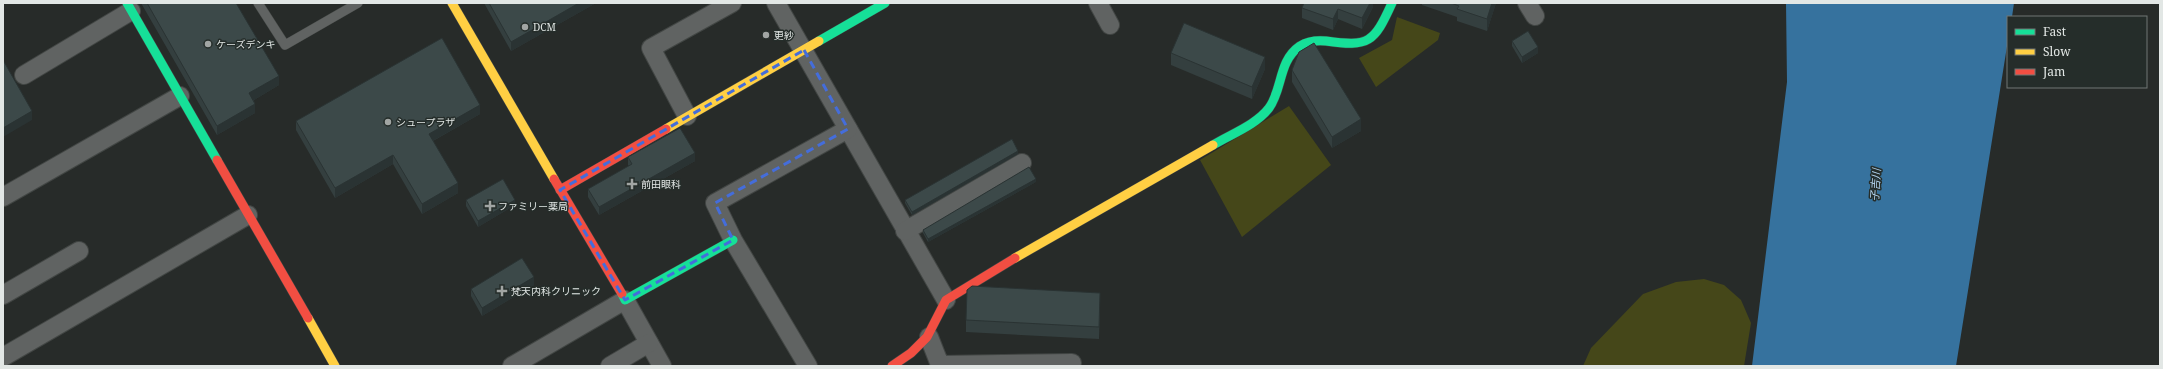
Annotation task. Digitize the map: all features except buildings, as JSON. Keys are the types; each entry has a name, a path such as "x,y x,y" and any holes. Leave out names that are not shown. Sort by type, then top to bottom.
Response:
{"street":[{"path":"452,3 662,366"},
{"path":"686,116 652,48 732,3"},
{"path":"776,3 946,300"},
{"path":"560,190 686,116 885,3"},
{"path":"1098,3 1110,24"},
{"path":"892,366 912,355 929,337 946,300 981,277 1183,162 1263,114 1273,102 1282,68 1293,51 1305,42 1317,40 1348,46 1361,44 1374,36 1385,23 1392,3"},
{"path":"24,74 129,7 335,366"},
{"path":"3,198 180,96"},
{"path":"808,366 733,240 715,203 848,129"},
{"path":"905,230 1022,162"},
{"path":"3,357 248,215"},
{"path":"512,366 625,300 733,240"},
{"path":"3,295 79,251"},
{"path":"929,337 940,365 1022,365 1072,363"},
{"path":"610,366 649,343"}],"lane":[{"path":"258,3 285,45 358,3"}],"highlighted area":[{"path":"804,50 848,129 715,203 733,240 625,300 560,190"}],"shaded area":[{"path":"1397,17 1440,33 1438,40 1376,87 1359,58 1392,40"},
{"path":"1289,106 1331,165 1242,237 1200,160"},
{"path":"1704,279 1724,285 1741,300 1751,323 1744,366 1583,366 1591,348 1643,294 1676,282"}],"water":[{"name":"子吉川","path":"1786,3 2014,3 2012,16 2007,16 2007,46 1956,366 1752,366 1787,82"}],"traffic: fast":[{"path":"127,3 217,160"},
{"path":"819,41 885,3"},
{"path":"1213,145 1250,124 1264,114 1269,108 1277,92 1284,67 1288,59 1300,46 1315,41 1352,43 1361,42 1368,39 1375,34 1380,27 1392,3"},
{"path":"622,294 625,300 733,240"}],"traffic: slow":[{"path":"452,3 554,179"},
{"path":"666,129 819,41"},
{"path":"1015,258 1213,145"},
{"path":"308,318 335,366"}],"traffic: jam":[{"path":"560,190 666,129"},
{"path":"217,160 308,318"},
{"path":"554,179 622,294"},
{"path":"892,366 911,353 927,337 946,300 1015,258"}],"place":[{"name":"DCM","path":"525,27"},
{"name":"更紗","path":"766,35"},
{"name":"ケーズデンキ","path":"208,44"},
{"name":"シュープラザ","path":"388,122"},
{"name":"前田眼科","path":"632,184"},
{"name":"ファミリー薬局","path":"490,206"},
{"name":"梵天内科クリニック","path":"502,291"}]}
